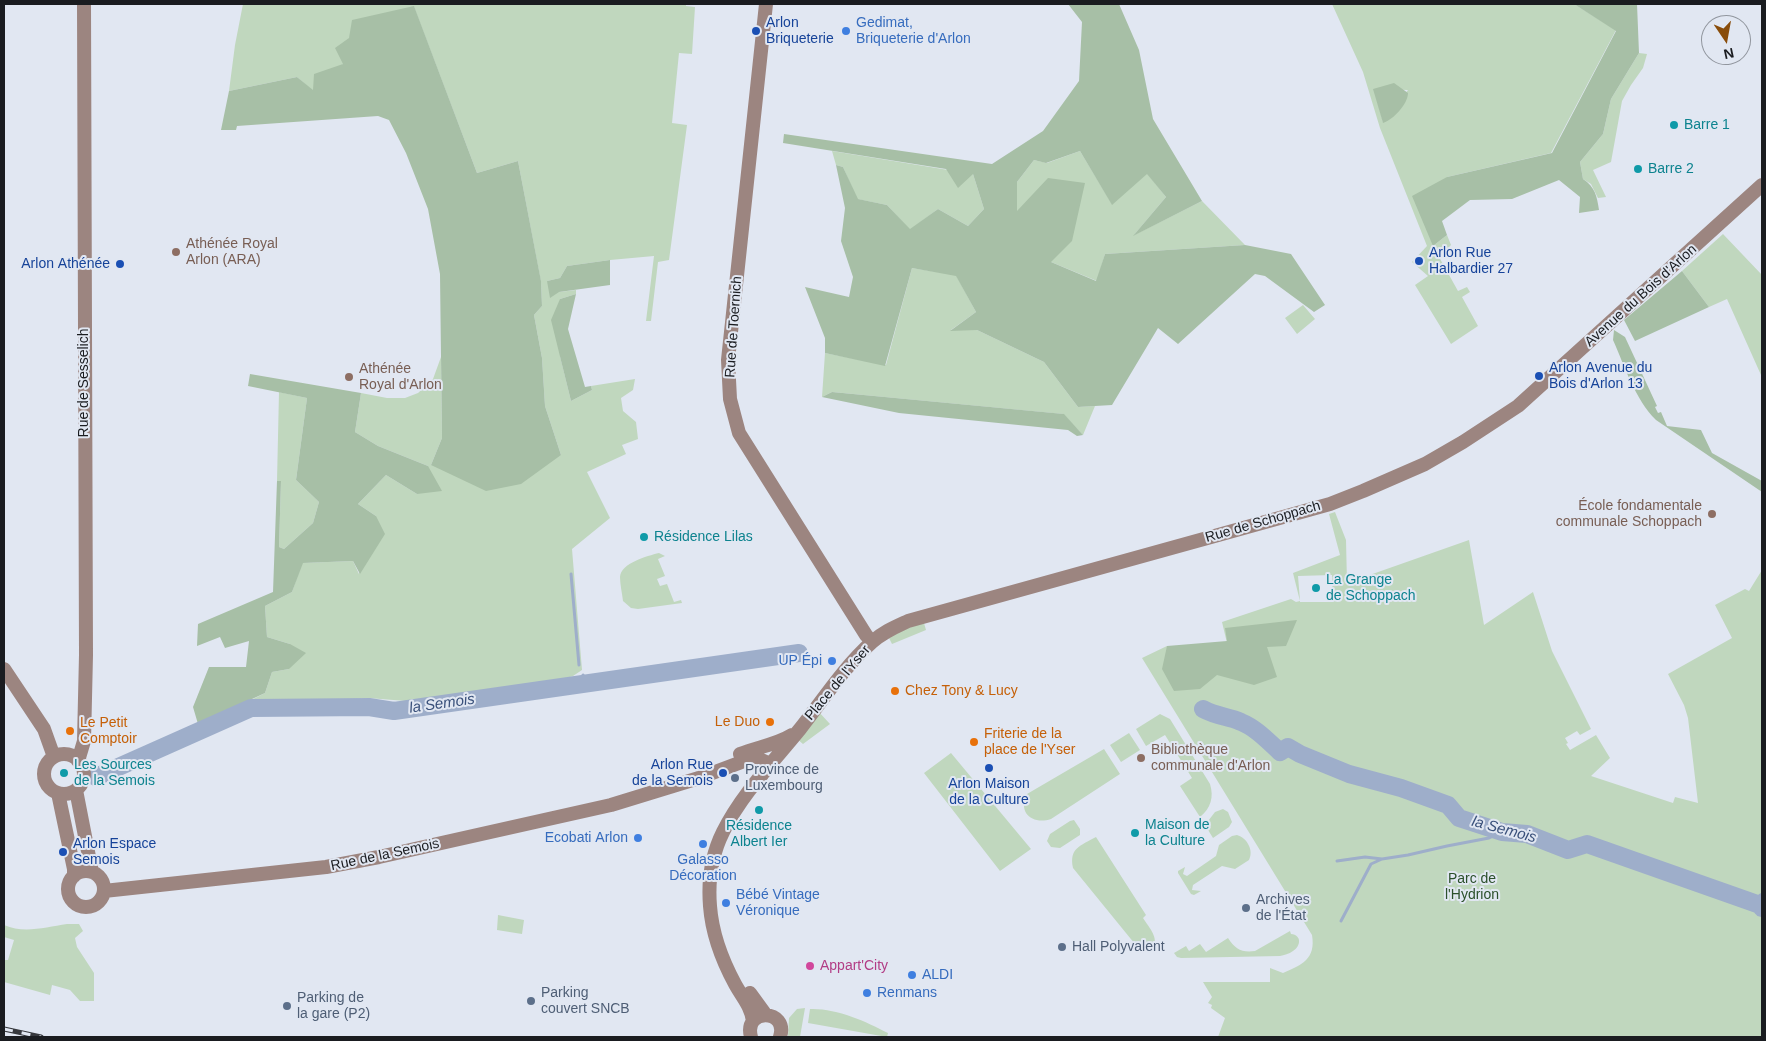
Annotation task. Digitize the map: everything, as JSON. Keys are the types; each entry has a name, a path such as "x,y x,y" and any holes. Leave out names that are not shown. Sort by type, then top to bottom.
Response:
{"main road":[{"name":"Rue de Sesselich","path":"78,760 84,741 86,662 84,4"},
{"name":"Rue de Toernich","path":"766,4 728,360 730,399 739,433 872,642"},
{"name":"Avenue du Bois d'Arlon","path":"1518,406 1762,185"},
{"name":"Rue de Schoppach","path":"991,597 1338,500 1425,464 1472,437 1518,406"},
{"name":"Place de l'Yser","path":"799,730 852,662 883,633 908,621 991,597"},
{"path":"4,668 44,728 54,757"},
{"name":"Rue de la Semois","path":"778,750 784,740 799,730"},
{"name":"Rue de la Semois","path":"660,790 752,749 778,750"},
{"path":"751,1037 750,1031 753,1021 750,1007 736,987 712,926 709,888 712,866 719,841 729,820 762,776 778,750"},
{"name":"Rue de la Semois","path":"684,782 753,753 778,750"},
{"path":"67,755 78,760 83,772 80,785 76,790 64,794 51,790 46,784 44,777 48,762 54,757 67,755"},
{"name":"Rue de la Semois","path":"104,891 326,868 601,808 755,757 766,762 762,776"},
{"path":"76,790 92,872"},
{"path":"58,793 74,876"},
{"path":"86,871 92,872 101,879 104,891 103,896 92,907 81,906 72,900 68,890 74,876 86,871"},
{"path":"723,956 766,1015"},
{"path":"753,1021 757,1017 773,1016 780,1025 780,1037"}],"green space":[{"path":"243,4 686,4 686,6 695,7 692,54 679,53 672,123 687,125 669,260 658,262 651,321 646,321 654,256 567,266 560,278 547,281 559,292 576,290 576,294 560,299 560,356 571,401 592,390 591,386 635,379 633,390 621,398 623,411 636,422 638,439 622,445 626,454 587,472 610,518 572,549 582,670 573,676 561,680 406,701 368,698 299,704 257,704 237,707 265,693 272,672 289,669 290,644 267,637 265,606 292,592 302,563 353,561 359,574 376,516 358,504 386,475 417,494 428,466 378,446 355,432 361,393 387,398 405,398 418,393 433,379 441,357 442,438 431,465 561,455 545,406 542,358 534,315 542,306 541,282 518,161 477,173 414,7 349,38 343,64 313,91 297,77 229,91"},
{"path":"1068,4 1119,4 1139,50 1153,119 1202,201 1133,236 1166,197 1147,174 1112,205 1080,151 1046,163 1034,160 1017,182 1017,211 1048,178 1085,183 1072,241 1051,262 1096,281 1105,254 1245,245 1291,254 1325,305 1314,312 1265,276 1255,274 1178,344 1158,328 1112,405 1078,407 1044,362 977,330 950,331 976,312 956,276 912,268 885,366 825,353 825,338 805,287 849,297 853,277 841,241 845,208 836,165 843,167 858,199 887,205 910,229 938,209 968,226 984,209 973,174 958,188 946,169 783,143 784,134 992,164 1043,131 1079,81 1082,22"},
{"path":"1332,4 1574,4 1616,30 1551,153 1447,177 1433,246 1447,235 1451,245 1439,257 1458,291 1467,287 1470,292 1462,297 1478,326 1451,344 1415,285 1428,276 1412,262 1427,246 1380,128 1363,72","holes":["1374,89 1408,90 1383,122"]},
{"path":"1574,4 1637,4 1639,53 1611,99 1603,134 1580,162 1583,179 1595,192 1599,210 1579,213 1580,197 1559,180 1512,199 1470,200 1442,221 1447,235 1433,246 1412,196 1447,177 1552,153 1616,31"},
{"path":"414,6 477,173 518,161 541,281 542,306 534,315 542,358 545,406 561,455 521,484 486,491 431,465 442,438 440,274 428,209 406,153 389,120 378,116 237,126 236,130 221,130 229,91 297,77 313,90 314,74 343,64 335,48 349,38 352,20"},
{"path":"1639,53 1647,54 1643,68 1622,101 1611,162 1593,170 1606,197 1598,198 1591,184 1583,179 1580,162 1603,134 1611,99"},
{"path":"1394,83 1408,93 1406,102 1391,119 1383,123 1373,89"},
{"path":"832,151 973,174 984,209 968,226 938,209 910,230 887,205 857,199 843,167 836,165"},
{"path":"1080,151 1112,204 1147,173 1166,197 1134,235 1202,201 1245,245 1105,254 1097,281 1051,262 1017,212 1017,182 1034,160 1047,163"},
{"path":"1723,234 1762,275 1761,375 1727,299 1709,307 1682,271"},
{"path":"610,260 610,285 559,292 550,298 547,281 560,278 567,266"},
{"path":"912,268 956,275 976,312 951,330 977,330 1044,362 1078,407 1095,406 1083,435 1063,414 832,392 822,397 825,353 886,365"},
{"path":"1682,271 1709,307 1635,341 1624,320"},
{"path":"576,294 568,329 585,387 591,386 592,390 571,401 551,320 560,299"},
{"path":"1303,305 1315,319 1297,334 1285,318"},
{"path":"1614,330 1625,337 1657,406 1655,407 1658,413 1661,412 1667,426 1701,430 1712,453 1762,481 1762,492 1656,420 1642,402 1631,382 1613,340"},
{"path":"250,374 361,393 355,432 378,446 428,466 442,491 417,494 386,475 358,504 376,516 385,534 360,574 353,561 303,563 292,592 265,606 267,637 290,644 306,653 289,669 272,672 265,693 198,724 193,707 209,667 246,667 249,641 225,648 220,637 197,646 198,624 273,592 277,481 281,481 279,547 284,549 313,523 319,502 296,480 307,398 248,386"},
{"path":"279,392 307,398 296,480 319,502 313,523 284,549 279,547 281,481 277,481"},
{"path":"832,392 1064,414 1083,435 1077,436 1068,430 899,413 822,397"},
{"name":"Parc de l'Hydrion","path":"1335,512 1346,540 1347,583 1469,540 1484,625 1533,592 1552,651 1591,729 1580,735 1577,731 1565,738 1568,743 1566,744 1570,750 1596,735 1610,758 1591,776 1673,803 1675,797 1698,803 1688,718 1684,705 1668,674 1732,638 1715,605 1745,589 1749,591 1762,570 1762,1037 1218,1037 1225,1018 1211,1008 1212,1005 1208,1003 1212,997 1203,982 1270,982 1270,968 1283,973 1302,964 1306,960 1312,950 1312,935 1142,658 1167,646 1231,660 1222,622 1291,599 1296,602 1300,601 1293,573 1340,555 1329,514","holes":["1332,575 1333,602 1300,601 1298,576"]},
{"path":"659,553 665,556 658,559 665,576 657,579 660,586 667,584 674,602 681,600 682,603 638,609 631,608 623,601 620,580 621,572 635,561"},
{"path":"1297,620 1286,646 1267,647 1277,677 1254,685 1217,675 1200,689 1174,691 1162,669 1167,646 1227,641 1225,628"},
{"path":"924,623 926,630 892,644 888,636 896,631"},
{"path":"818,711 830,724 803,744 797,739"},
{"path":"1160,714 1170,719 1210,784 1211,802 1207,810 1200,817 1180,786 1192,778 1165,735 1146,746 1136,729"},
{"path":"1129,733 1140,750 1121,762 1110,745"},
{"path":"1104,749 1120,774 1051,819 1038,820 1028,816 1024,807 1027,794"},
{"path":"951,753 1031,849 1000,871 924,773"},
{"path":"1223,809 1228,812 1232,822 1229,827 1213,838 1205,825 1215,812"},
{"path":"1074,820 1080,829 1080,835 1060,848 1051,847 1047,841 1050,834"},
{"path":"1237,835 1249,845 1251,852 1249,860 1235,869 1222,866 1193,885 1192,890 1201,891 1194,895 1191,894 1178,871 1185,867 1183,874 1187,876 1216,856 1219,845 1232,836"},
{"path":"1096,837 1146,915 1143,918 1151,930 1155,941 1153,950 1145,952 1139,949 1073,868 1074,852 1081,845"},
{"path":"498,915 524,920 522,934 497,930"},
{"path":"79,924 83,931 75,938 77,947 94,973 94,1001 80,1001 70,990 52,985 50,995 4,982 4,960 8,960 14,940 4,937 4,925 12,928 27,929"},
{"path":"1290,931 1291,934 1299,938 1299,944 1296,949 1280,956 1181,958 1177,957 1174,953 1186,946 1189,951 1200,944 1206,952 1228,938 1239,949 1255,951"},
{"path":"805,1008 800,1037 788,1037 789,1018 797,1009"},
{"path":"810,1009 820,1009 850,1016 888,1033 887,1037 808,1023"}],"waterway":[{"path":"571,574 579,665"},
{"name":"la Semois","path":"96,777 251,708 369,707 394,711 799,653"},
{"path":"583,675 587,683"},
{"name":"la Semois","path":"1203,709 1213,714 1236,720 1252,728 1280,752 1288,747 1300,754 1349,774 1401,788 1448,805 1459,818 1502,832 1527,834 1568,850 1587,844 1760,905 1762,908"},
{"path":"1341,921 1371,864 1382,859 1489,838 1502,832"},
{"path":"1337,861 1365,857 1382,859"},
{"name":"la Semois","path":"1760,905 1762,898"}],"railway":[{"path":"4,1029 41,1037"}],"place":[{"name":"Arlon Briqueterie","path":"756,31"},
{"name":"Gedimat, Briqueterie d'Arlon","path":"846,31"},
{"name":"Barre 1","path":"1674,125"},
{"name":"Barre 2","path":"1638,169"},
{"name":"Athénée Royal Arlon (ARA)","path":"176,252"},
{"name":"Arlon Rue Halbardier 27","path":"1419,261"},
{"name":"Arlon Athénée","path":"120,264"},
{"name":"Arlon Avenue du Bois d'Arlon 13","path":"1539,376"},
{"name":"Athénée Royal d'Arlon","path":"349,377"},
{"name":"École fondamentale communale Schoppach","path":"1712,514"},
{"name":"Résidence Lilas","path":"644,537"},
{"name":"La Grange de Schoppach","path":"1316,588"},
{"name":"UP Épi","path":"832,661"},
{"name":"Chez Tony & Lucy","path":"895,691"},
{"name":"Le Duo","path":"770,722"},
{"name":"Le Petit Comptoir","path":"70,731"},
{"name":"Friterie de la place de l'Yser","path":"974,742"},
{"name":"Bibliothèque communale d'Arlon","path":"1141,758"},
{"name":"Arlon Maison de la Culture","path":"989,768"},
{"name":"Les Sources de la Semois","path":"64,773"},
{"name":"Arlon Rue de la Semois","path":"723,773"},
{"name":"Province de Luxembourg","path":"735,778"},
{"name":"Résidence Albert Ier","path":"759,810"},
{"name":"Maison de la Culture","path":"1135,833"},
{"name":"Ecobati Arlon","path":"638,838"},
{"name":"Galasso Décoration","path":"703,844"},
{"name":"Arlon Espace Semois","path":"63,852"},
{"name":"Bébé Vintage Véronique","path":"726,903"},
{"name":"Archives de l'État","path":"1246,908"},
{"name":"Hall Polyvalent","path":"1062,947"},
{"name":"Appart'City","path":"810,966"},
{"name":"ALDI","path":"912,975"},
{"name":"Renmans","path":"867,993"},
{"name":"Parking couvert SNCB","path":"531,1001"},
{"name":"Parking de la gare (P2)","path":"287,1006"}]}
